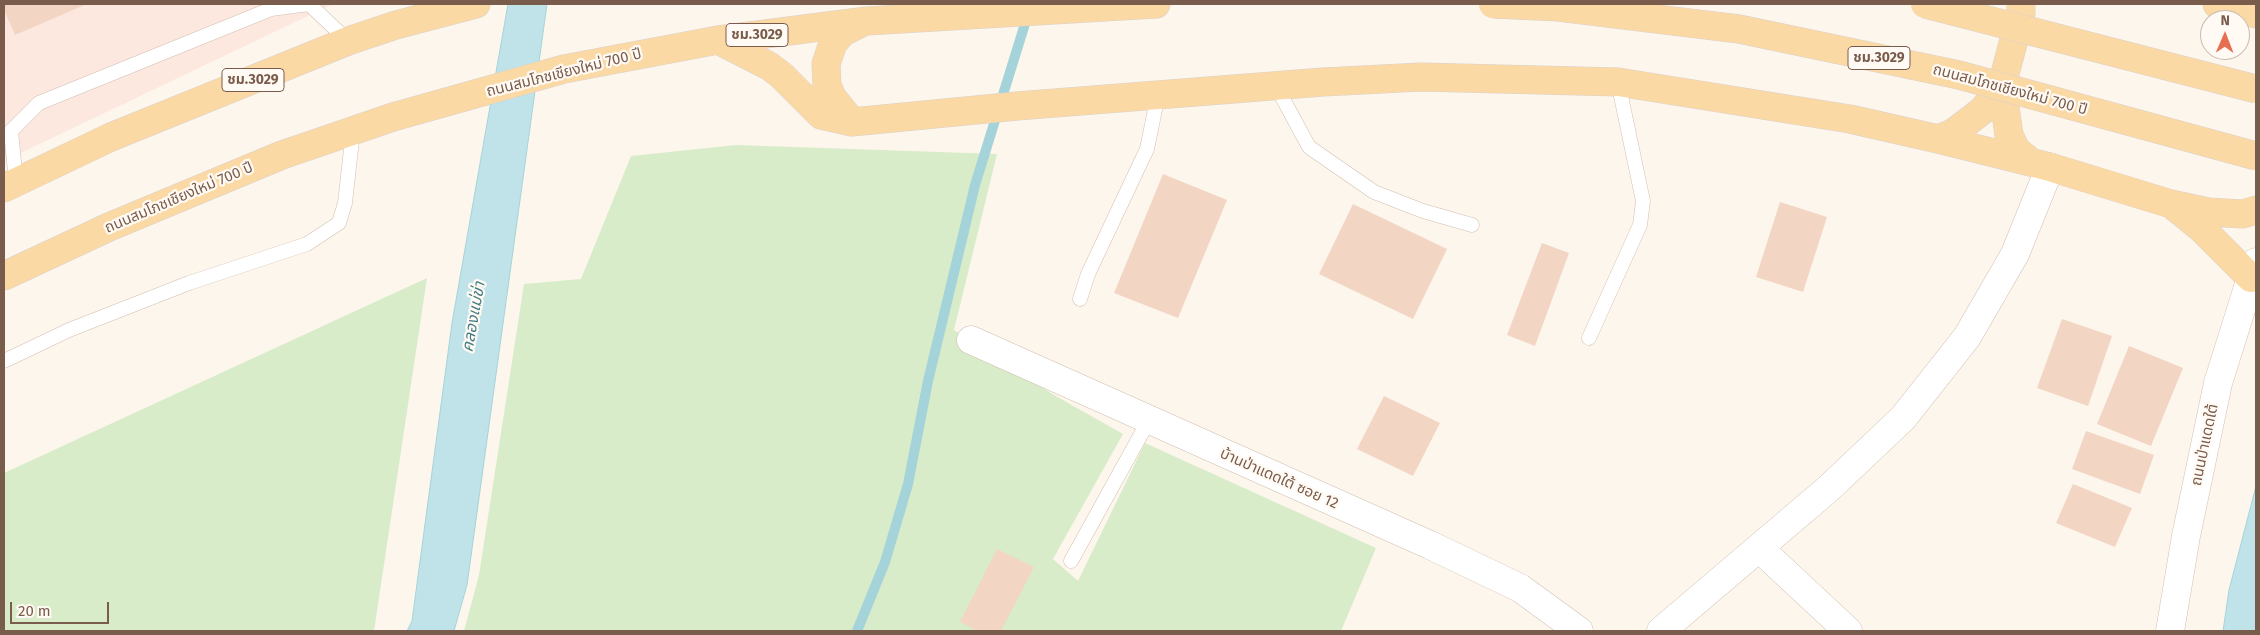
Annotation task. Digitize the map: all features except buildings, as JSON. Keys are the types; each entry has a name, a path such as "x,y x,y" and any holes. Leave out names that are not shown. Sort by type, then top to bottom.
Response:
{"main road":[{"name":"ชม.3029","path":"10,185 111,137 348,41 396,24 476,4"},
{"name":"ถนนสมโภชเชียงใหม่ 700 ปี","path":"4,276 59,249 282,155 393,117 564,69 718,40 867,21 1076,7 1156,4"},
{"name":"ถนนสมโภชเชียงใหม่ 700 ปี","path":"1493,4 1558,7 1739,29 1959,75 2256,156"},
{"path":"1925,4 2256,88"},
{"path":"2217,4 2256,14"},
{"path":"1938,138 1953,133 1983,110 2002,86 2024,7"},
{"path":"852,122 827,85 826,64 833,43 843,32 867,21"},
{"path":"718,40 752,55 781,74 821,115 852,122 925,114 1158,95 1421,78 1618,82 1850,120 1938,138 2040,165 2171,204 2208,212 2243,214 2256,210"},
{"path":"2002,86 2009,135 2016,150 2040,165"},
{"path":"2171,204 2254,270"}],"street":[{"path":"1661,631 1828,489 1903,418 1967,337 2015,254 2040,165"},
{"name":"ถนนป่าแดดใต้","path":"2170,631 2186,536 2218,383 2254,270"},
{"name":"บ้านป่าแดดใต้ ซอย 12","path":"971,340 1430,545 1520,588 1579,631"},
{"path":"1759,548 1848,631"}],"lane":[{"path":"10,185 11,131 39,103 271,9 309,4 348,41"},
{"path":"1589,338 1640,225 1643,201 1618,82"},
{"path":"1276,86 1309,147 1374,192 1472,225"},
{"path":"1080,299 1088,274 1147,149 1158,95"},
{"path":"4,361 69,330 189,283 307,244 340,223 345,203 353,131"},
{"path":"1070,561 1149,420"}],"shaded area":[{"path":"4,4 333,4 4,161"}],"green space":[{"path":"736,145 997,154 954,330 1054,395 1123,434 1053,559 1078,581 1145,443 1376,548 1341,631 464,631 479,575 524,284 581,279 631,156"},
{"path":"427,278 374,631 4,631 4,473"}],"water":[{"name":"คลองแม่ข่า","path":"508,4 547,4 467,585 454,631 407,631 412,621 452,323"},
{"path":"2256,486 2256,631 2223,631 2229,590"}],"waterway":[{"path":"857,631 885,562 908,484 928,381 975,185 1028,14"}]}
